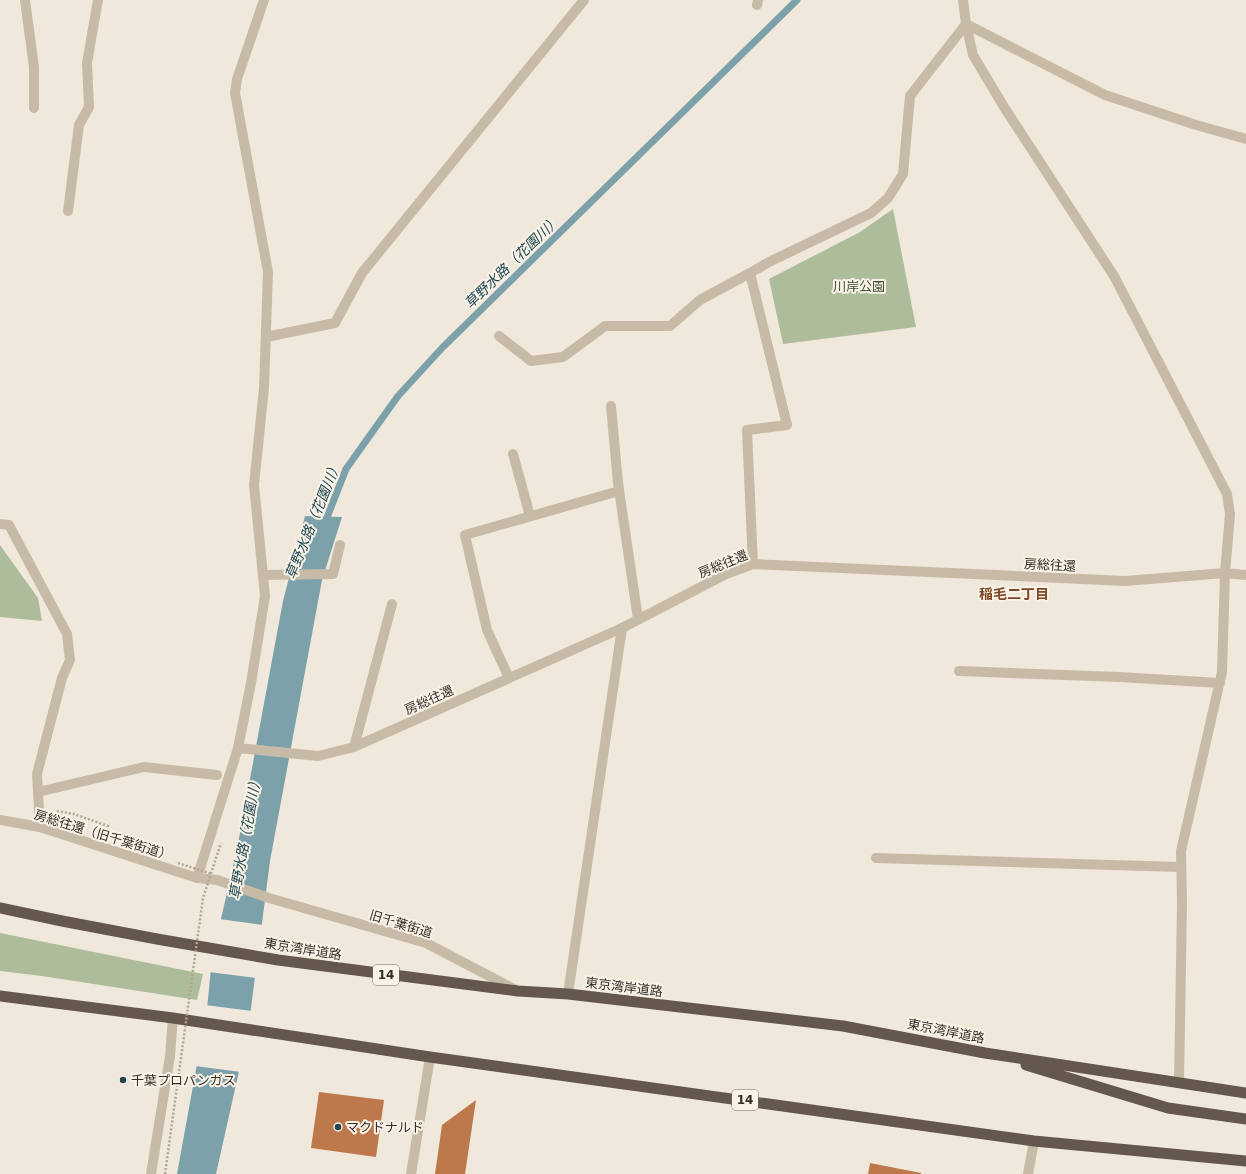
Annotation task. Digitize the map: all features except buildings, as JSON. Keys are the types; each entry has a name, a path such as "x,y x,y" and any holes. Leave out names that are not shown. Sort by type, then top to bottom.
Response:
{"highway":[{"name":"東京湾岸道路","path":"0,908 62,922 339,969 518,991 568,994 843,1026 985,1053 1246,1093"},
{"name":"14","path":"0,996 173,1018 430,1057 1034,1141 1246,1161"},
{"path":"985,1053 1168,1108 1246,1119"}],"street":[{"path":"25,0 34,67 34,108"},
{"path":"68,211 79,125 89,107 87,63 98,0"},
{"path":"214,877 197,878 238,748 251,683 265,596 254,485 264,388 268,272 235,93 237,79 264,0"},
{"path":"266,337 335,323 362,273 584,0"},
{"path":"963,0 966,24 973,55 1004,107 1114,276 1227,494 1230,514 1225,573 1222,672 1181,851 1182,904 1179,1083"},
{"path":"966,24 1106,95 1196,125 1246,139"},
{"path":"499,336 531,361 563,357 605,326 670,326 700,300 769,262 871,213 888,198 903,174 910,96 966,24"},
{"path":"750,273 787,425 747,430 753,564"},
{"path":"611,406 619,491 638,619"},
{"path":"513,454 530,516"},
{"path":"509,678 487,630 465,535 619,491"},
{"path":"0,524 9,525 67,634 70,660 62,678 37,774 40,827"},
{"path":"264,574 333,574 340,545"},
{"name":"房総往還","path":"238,748 318,756 354,747 622,628 726,574 753,564 1125,581 1225,573 1246,575"},
{"path":"354,747 392,604"},
{"path":"568,994 622,628"},
{"path":"959,671 1119,677 1220,683"},
{"path":"38,792 144,767 218,775"},
{"name":"房総往還（旧千葉街道）","path":"0,820 40,827 197,878"},
{"path":"876,858 1181,867"},
{"name":"旧千葉街道","path":"214,877 269,898 426,943 518,991"},
{"path":"151,1174 170,1056 173,1018"},
{"path":"411,1174 430,1057"},
{"path":"1028,1174 1034,1141"}],"path":[{"path":"39,807 74,814 108,826 105,832"},
{"path":"165,1174 203,898 214,877 221,843"},
{"path":"178,863 214,877"}],"green space":[{"name":"川岸公園","path":"893,209 916,327 783,344 769,279 860,232"},
{"path":"0,545 38,598 42,621 0,617"},
{"path":"0,933 203,974 197,1000 0,971"}],"water":[{"path":"305,516 342,517 322,580 270,861 248,1031 216,1174 177,1174 207,1009 212,958 237,849 283,601"}],"pier":[{"path":"219,919 263,925 256,978 209,972 210,957"},
{"path":"205,1005 252,1011 250,1031 241,1072 195,1066"}],"waterway":[{"name":"草野水路（花園川）","path":"324,525 346,469 398,396 442,348 797,0"}],"place":[{"name":"千葉プロパンガス","path":"123,1080"},
{"name":"マクドナルド","path":"338,1127"}],"district":[{"name":"稲毛二丁目","path":"1014,594"}]}
